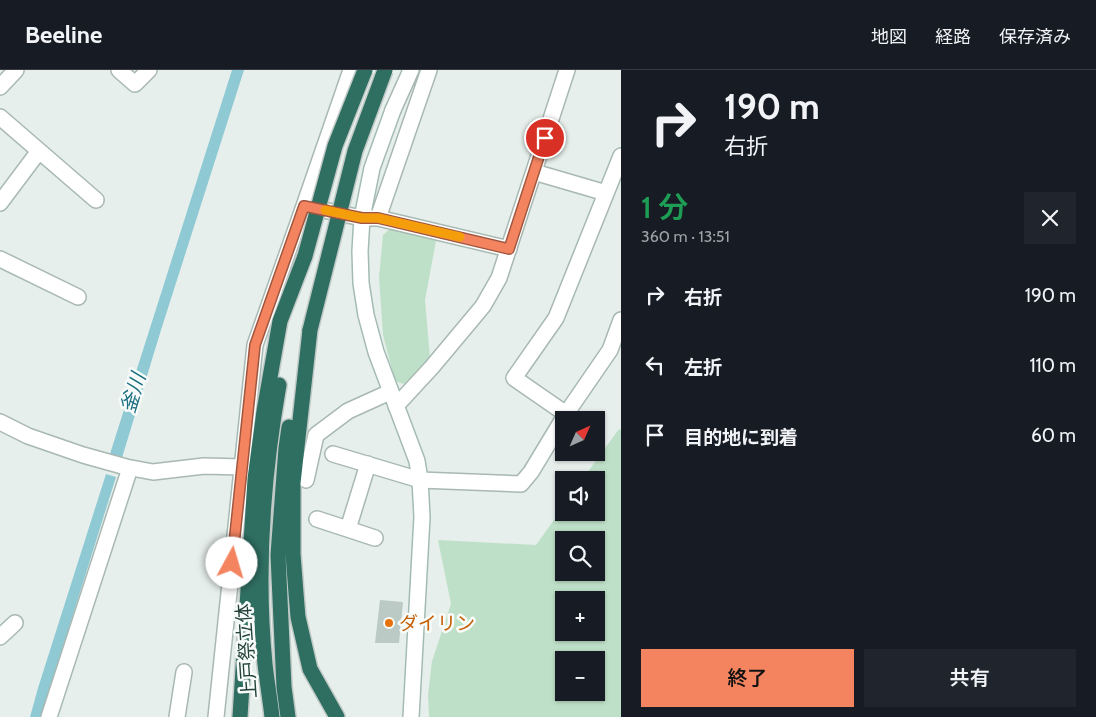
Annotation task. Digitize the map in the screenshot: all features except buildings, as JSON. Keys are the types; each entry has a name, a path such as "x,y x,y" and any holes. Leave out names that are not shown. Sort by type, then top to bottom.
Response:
{"highway":[{"path":"241,714 256,553 255,479 264,411 280,321 304,256 336,146 365,70"},
{"path":"337,717 310,670 298,618 293,554 292,483 310,330 355,150 385,70"},
{"name":"上戸祭立体","path":"288,717 284,687 278,555 286,448 295,394 310,330"},
{"name":"上戸祭立体","path":"256,553 265,664 272,717"}],"street":[{"path":"0,87 16,70"},
{"path":"118,70 135,84 149,70"},
{"path":"216,717 255,345 351,70"},
{"path":"393,110 401,70"},
{"path":"411,70 393,110 372,168 362,218 360,259 365,307 376,352 417,461 420,480 422,518 411,717"},
{"path":"378,218 429,70"},
{"path":"396,406 432,367 483,306 499,278 567,70"},
{"path":"0,117 96,200"},
{"path":"0,203 39,151"},
{"path":"562,411 514,378 556,318 621,156"},
{"path":"534,172 606,193"},
{"path":"304,206 362,218 378,218 509,249"},
{"path":"0,259 78,297"},
{"path":"568,411 610,350 621,320"},
{"path":"306,480 316,434 348,411 390,392"},
{"path":"0,422 28,436 128,468 153,472 204,466 242,467"},
{"path":"333,454 420,480 520,484 531,472 555,432"},
{"path":"348,529 368,464"},
{"path":"49,717 128,468"},
{"path":"317,519 375,538"},
{"path":"0,637 15,623"},
{"path":"178,717 184,672"}],"green space":[{"path":"391,228 436,241 425,300 430,358 404,384 395,381 383,335 379,277 383,235"},
{"path":"619,429 621,430 621,717 429,717 428,695 432,661 451,604 438,540 536,545 555,519 555,521 605,521 605,471 589,471 596,461 605,461 605,448"}],"water":[{"name":"釜川","path":"232,70 244,70 121,461 109,457"},
{"path":"106,474 116,477 41,717 30,717 38,688"}],"slow traffic":[{"path":"325,210 362,218 378,218 460,237"}],"place":[{"name":"ダイリン","path":"389,623"}],"route":[{"path":"232,563 255,345 304,206 362,218 378,218 509,249 545,138"}]}
